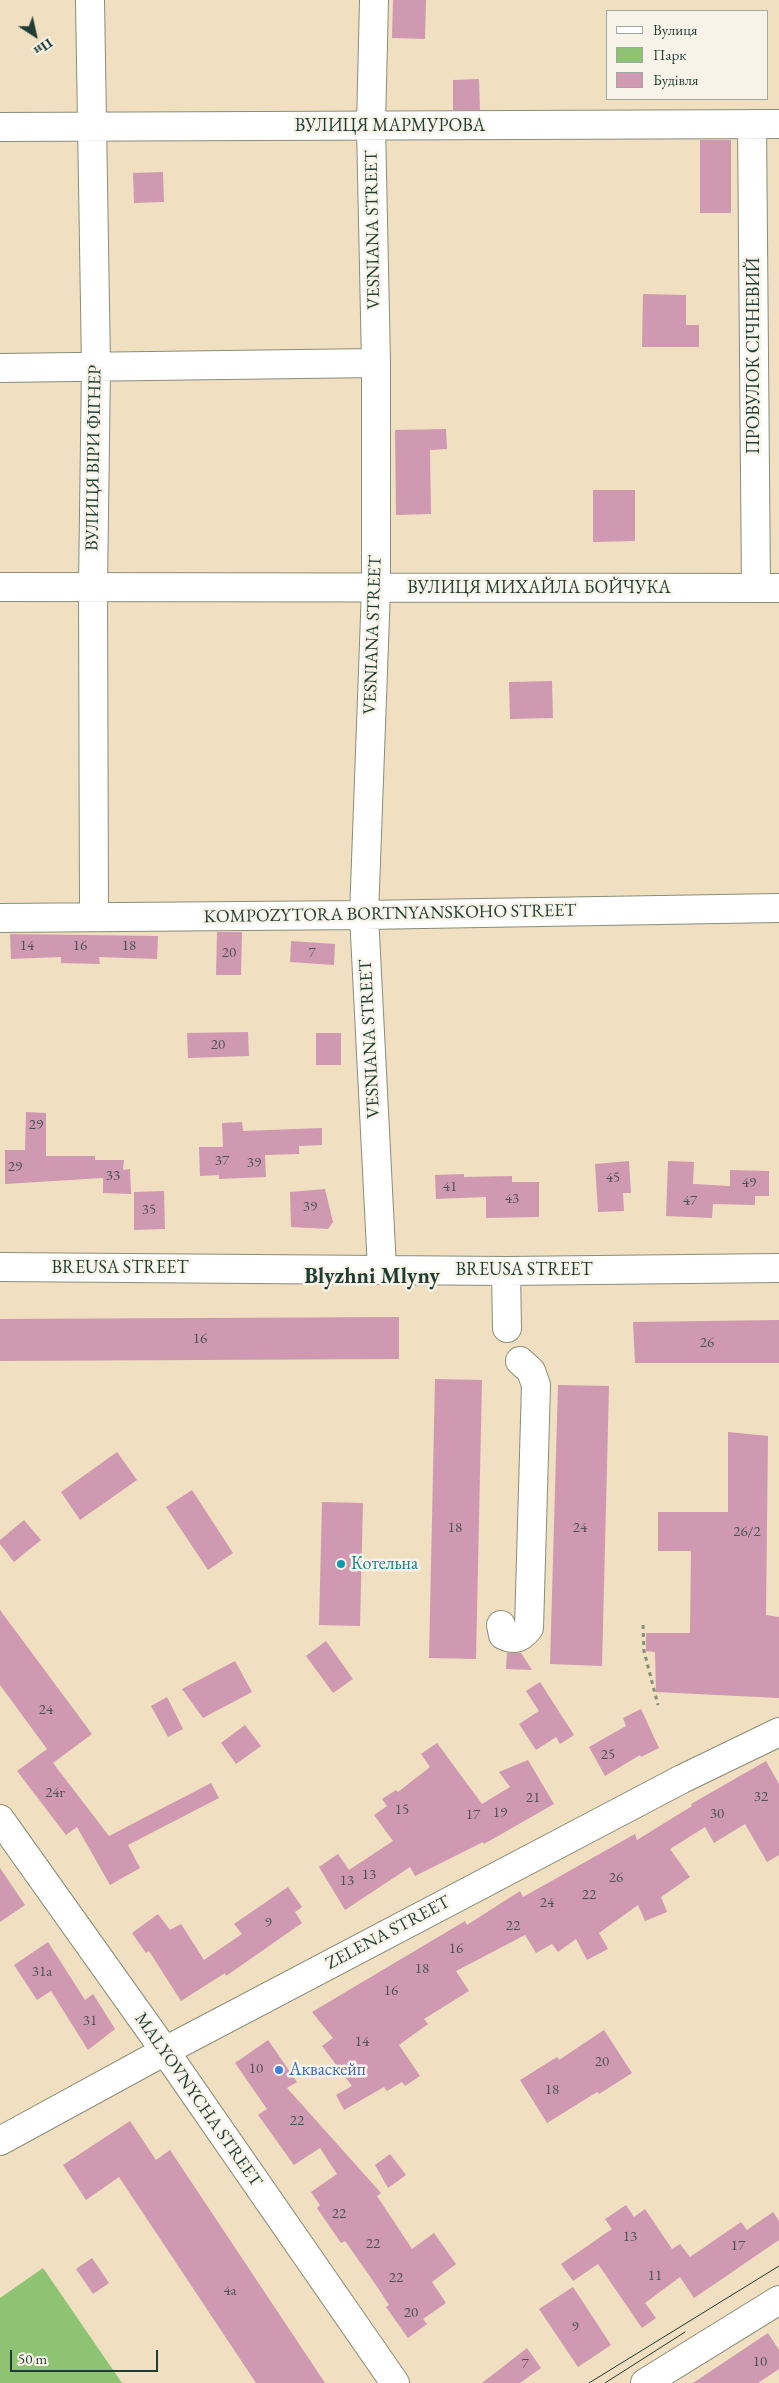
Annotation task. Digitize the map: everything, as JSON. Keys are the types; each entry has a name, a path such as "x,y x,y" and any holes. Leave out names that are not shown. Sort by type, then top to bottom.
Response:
{"street":[{"name":"ВУЛИЦЯ ВІРИ ФІГНЕР","path":"90,0 96,366 93,588 94,916"},
{"name":"VESNIANA STREET","path":"374,0 371,126 376,363 376,589 364,915 382,1269"},
{"name":"ПРОВУЛОК СІЧНЕВИЙ","path":"752,124 767,588"},
{"name":"ВУЛИЦЯ МАРМУРОВА","path":"0,127 779,124"},
{"path":"0,368 376,363"},
{"name":"ВУЛИЦЯ МИХАЙЛА БОЙЧУКА","path":"0,587 376,589 767,588"},
{"name":"KOMPOZYTORA BORTNYANSKOHO STREET","path":"0,918 364,915 779,908"},
{"name":"BREUSA STREET","path":"0,1267 506,1271 779,1268"},
{"path":"506,1271 507,1328"},
{"path":"500,1625 503,1635 511,1639 522,1637 529,1628 536,1385 531,1371 520,1361"},
{"name":"ZELENA STREET","path":"0,2141 165,2051 664,1788 779,1732"},
{"name":"MALYOVNYCHA STREET","path":"0,1819 165,2051 395,2383"},
{"path":"645,2383 779,2300"}],"path":[{"path":"643,1625 644,1651 658,1706"}],"green space":[{"path":"43,2268 122,2383 0,2383 0,2298"}],"building":[{"path":"393,0 426,0 425,39 392,38"},
{"path":"479,79 480,110 453,110 453,80"},
{"path":"700,140 731,140 731,213 700,213"},
{"path":"163,172 164,202 134,203 133,173"},
{"path":"643,294 686,295 686,325 699,325 699,347 642,347"},
{"path":"446,429 447,449 430,450 431,514 396,515 395,430"},
{"path":"593,490 635,490 635,541 593,542"},
{"path":"552,681 553,718 510,719 509,682"},
{"path":"217,932 242,932 241,975 216,975"},
{"path":"10,934 158,936 157,959 99,957 100,964 61,963 61,957 11,959"},
{"path":"291,941 335,944 334,965 290,962"},
{"path":"248,1032 249,1056 188,1058 187,1033"},
{"path":"316,1033 341,1033 341,1065 316,1065"},
{"path":"26,1112 46,1113 46,1156 95,1156 95,1160 124,1160 123,1170 130,1169 131,1194 103,1193 103,1178 5,1184 5,1150 25,1150"},
{"path":"242,1122 243,1131 322,1128 322,1145 299,1146 299,1154 265,1155 266,1177 219,1179 219,1175 200,1176 199,1147 223,1147 222,1123"},
{"path":"629,1161 631,1193 623,1193 624,1211 598,1212 595,1164"},
{"path":"668,1161 694,1162 693,1184 730,1186 730,1170 769,1171 769,1196 755,1196 755,1205 713,1204 712,1218 666,1216"},
{"path":"464,1174 464,1177 512,1176 512,1182 539,1182 539,1217 486,1218 486,1197 436,1199 435,1175"},
{"path":"325,1189 333,1222 328,1229 291,1227 290,1192"},
{"path":"164,1191 165,1229 134,1230 134,1192"},
{"path":"399,1317 399,1359 0,1361 0,1319"},
{"path":"779,1320 779,1363 635,1363 633,1322"},
{"path":"435,1379 482,1380 476,1659 429,1658"},
{"path":"558,1385 609,1386 602,1666 550,1664"},
{"path":"728,1432 768,1436 766,1615 779,1617 779,1698 656,1692 655,1652 646,1651 646,1633 690,1633 691,1551 658,1551 658,1512 728,1512"},
{"path":"117,1452 137,1480 80,1520 61,1492"},
{"path":"192,1490 233,1553 208,1570 166,1507"},
{"name":"Котельна","path":"322,1502 363,1503 360,1626 319,1625"},
{"path":"24,1520 41,1540 14,1562 0,1544 0,1540"},
{"path":"0,1610 92,1734 53,1763 109,1836 211,1783 219,1798 128,1845 140,1868 110,1885 77,1827 66,1835 17,1771 47,1749 0,1685"},
{"path":"326,1641 353,1679 333,1693 306,1656"},
{"path":"507,1653 521,1653 532,1670 506,1669"},
{"path":"235,1661 252,1692 203,1718 182,1689"},
{"path":"540,1682 574,1735 560,1744 556,1737 536,1750 519,1724 539,1711 526,1691"},
{"path":"167,1697 183,1729 168,1737 151,1706"},
{"path":"641,1709 659,1748 641,1757 640,1755 605,1776 589,1747 626,1726 623,1718"},
{"path":"245,1725 261,1746 236,1764 221,1743"},
{"path":"437,1743 482,1804 510,1787 499,1772 528,1760 554,1804 484,1844 483,1842 415,1876 410,1867 345,1910 319,1867 338,1854 349,1870 393,1841 374,1815 387,1806 382,1799 396,1790 398,1792 430,1767 421,1754"},
{"path":"766,1761 779,1784 779,1855 767,1862 745,1824 714,1843 705,1827 670,1849 690,1877 661,1897 667,1912 645,1921 638,1905 599,1933 608,1949 587,1960 576,1939 558,1952 552,1944 536,1953 525,1935 456,1971 469,1991 424,2019 428,2024 399,2045 420,2076 405,2086 402,2082 387,2091 384,2087 344,2110 336,2095 352,2086 322,2046 333,2038 312,2012 465,1921 467,1925 520,1891 523,1897 635,1834 637,1840 692,1806 691,1804"},
{"path":"0,1868 25,1905 0,1922"},
{"path":"288,1887 302,1907 295,1912 302,1923 226,1976 225,1973 181,2001 149,1951 146,1953 132,1933 158,1914 170,1930 181,1924 204,1960 242,1934 234,1924"},
{"path":"48,1942 85,2000 93,1994 115,2029 88,2050 51,1991 37,2000 14,1965"},
{"path":"604,2030 632,2073 547,2123 520,2080 557,2057 559,2060"},
{"path":"268,2040 297,2082 287,2088 381,2193 377,2196 412,2249 434,2233 456,2264 432,2282 446,2303 423,2319 427,2324 408,2338 386,2307 389,2305 376,2285 345,2241 341,2243 317,2208 320,2205 311,2192 337,2174 320,2148 294,2165 258,2115 267,2109 235,2063"},
{"path":"130,2121 156,2160 170,2150 325,2383 256,2383 119,2177 86,2200 63,2165"},
{"path":"390,2154 406,2175 388,2188 375,2165"},
{"path":"626,2205 634,2217 645,2209 672,2249 680,2244 690,2257 741,2222 747,2230 773,2212 779,2221 779,2240 694,2298 680,2277 645,2303 656,2318 642,2328 598,2264 573,2281 561,2264 612,2229 605,2219"},
{"path":"92,2258 109,2283 93,2294 76,2269"},
{"path":"573,2287 611,2345 578,2367 539,2309"},
{"path":"768,2333 779,2350 779,2369 758,2383 693,2383"},
{"path":"527,2348 541,2368 520,2383 482,2383"}],"tram line":[{"path":"589,2383 779,2266"},
{"path":"605,2383 685,2332"}],"place":[{"name":"Котельна","path":"341,1564"},
{"name":"Акваскейп","path":"279,2070"}],"district":[{"name":"Blyzhni Mlyny","path":"372,1277"}]}
